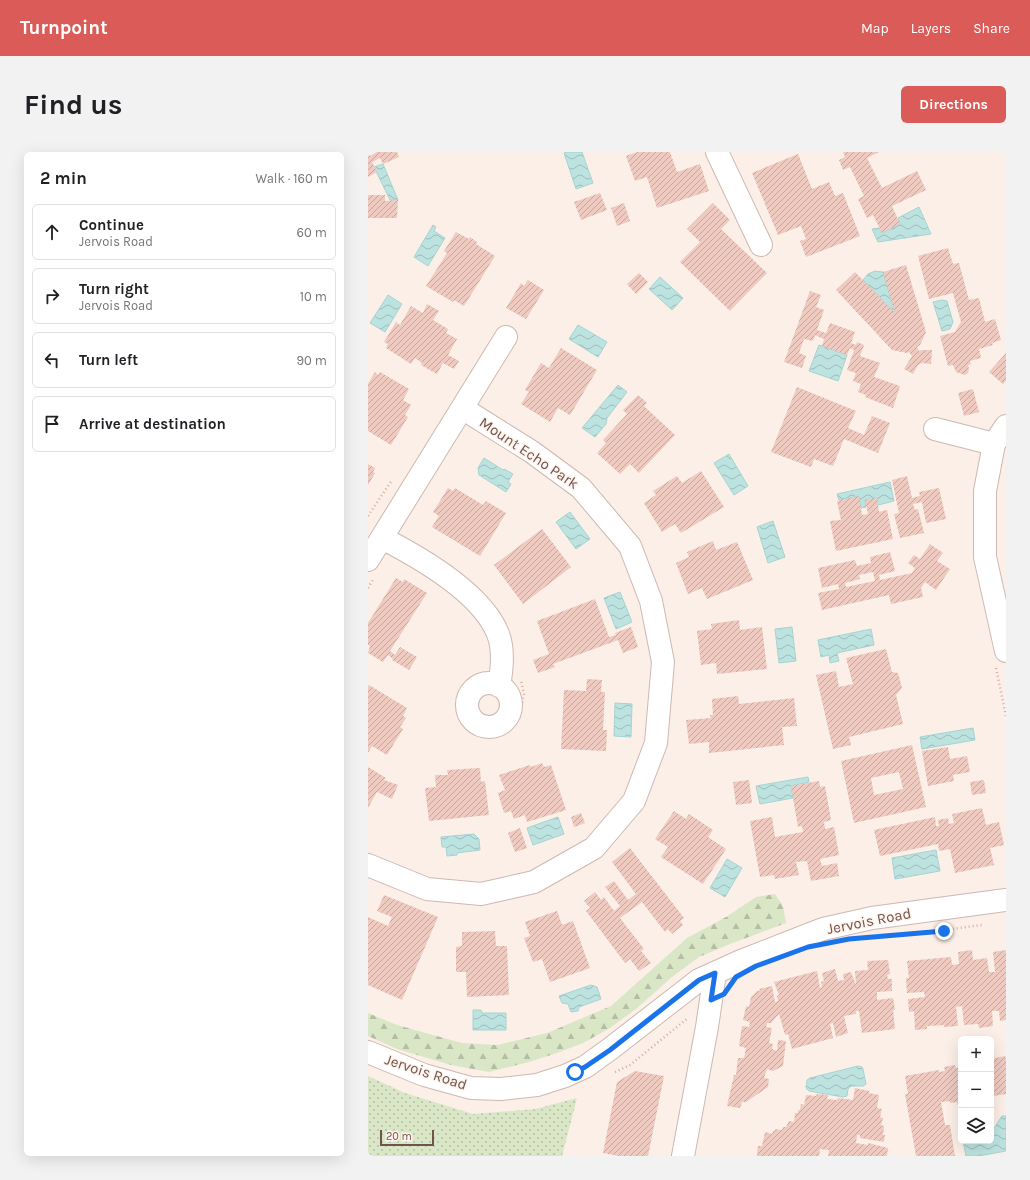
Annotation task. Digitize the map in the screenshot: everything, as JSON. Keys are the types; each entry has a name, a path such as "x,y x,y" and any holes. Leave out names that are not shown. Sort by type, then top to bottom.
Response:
{"street":[{"path":"717,152 761,245"},
{"name":"Mount Echo Park","path":"368,560 506,337"},
{"name":"Mount Echo Park","path":"368,865 426,889 481,894 534,882 594,848 634,801 656,743 663,662 651,601 630,546 581,488 532,452 462,408"},
{"path":"1006,426 994,444 985,491 985,557 1006,651"},
{"path":"935,429 994,444"},
{"path":"382,538 410,552 446,576 491,619 498,634 501,648 491,680"},
{"name":"Jervois Road","path":"368,1052 424,1075 471,1088 501,1089 537,1085 565,1076 585,1067 610,1050 699,980 741,960 823,929 872,918 1006,900"},
{"path":"683,1156 707,1027 715,973"}],"path":[{"path":"488,737 472,733 461,721 456,704 464,685 491,680"},
{"path":"928,932 983,925"}],"green space":[{"path":"775,894 783,906 786,923 699,957 672,977 636,1009 610,1028 583,1043 557,1053 489,1072 451,1065 397,1049 368,1036 368,1013 397,1025 462,1043 498,1045 547,1033 611,1006 687,938 726,917 756,897"},
{"path":"368,1076 405,1093 473,1114 535,1109 577,1098 562,1156 368,1156"}],"water":[{"path":"582,152 593,183 576,189 564,153"},
{"path":"383,164 398,200 390,200 374,167"},
{"path":"919,207 931,234 878,242 872,229 879,228 882,233 900,224 898,218"},
{"path":"433,225 436,227 434,231 445,238 428,266 414,257"},
{"path":"875,271 883,272 895,313 863,280 868,274"},
{"path":"660,277 683,298 672,310 649,289"},
{"path":"388,295 402,304 385,332 370,323"},
{"path":"942,300 947,301 953,322 950,329 942,331 933,302"},
{"path":"578,325 607,342 598,357 569,339"},
{"path":"819,345 847,355 838,381 809,371"},
{"path":"618,385 627,392 607,418 606,424 595,437 582,428"},
{"path":"729,454 748,486 734,495 714,463"},
{"path":"484,458 503,470 504,469 513,474 508,482 511,484 506,492 479,475 478,468"},
{"path":"890,482 894,501 878,505 876,498 865,500 866,507 861,508 859,496 839,500 837,494"},
{"path":"570,512 590,539 576,549 556,522"},
{"path":"773,521 785,557 768,563 757,527"},
{"path":"620,592 632,622 616,629 604,598"},
{"path":"792,627 796,661 779,663 775,629"},
{"path":"871,629 874,645 837,653 839,661 830,663 829,655 821,657 818,640"},
{"path":"615,703 632,704 631,737 614,736"},
{"path":"973,728 975,740 922,749 920,737"},
{"path":"808,777 809,782 791,786 793,798 760,804 756,786"},
{"path":"558,817 564,834 533,845 527,828"},
{"path":"474,834 479,839 480,850 447,856 446,847 442,847 441,837"},
{"path":"936,850 940,871 895,879 892,858"},
{"path":"727,859 742,868 725,897 710,888"},
{"path":"591,985 597,987 601,999 579,1007 578,1011 571,1012 568,1004 562,1003 559,996"},
{"path":"473,1010 481,1010 482,1013 506,1013 506,1030 473,1030"},
{"path":"858,1066 862,1067 863,1069 866,1084 863,1086 851,1086 848,1089 847,1096 843,1097 809,1091 806,1088 807,1080 810,1078"},
{"path":"1002,1116 1006,1116 1006,1151 978,1156 966,1156 964,1144 994,1144 994,1128"}],"building":[{"path":"368,152 370,156 377,152 397,152 399,157 383,164 380,158 372,162 377,172 368,177"},
{"path":"637,152 670,152 677,172 700,164 709,191 657,208 647,177 635,181 626,156"},
{"path":"843,152 879,152 867,158 882,188 917,171 926,190 892,206 900,224 882,233 873,215 867,218 858,199 864,196 850,167 843,170 839,160 845,157"},
{"path":"798,154 812,189 829,182 835,196 843,193 860,236 806,257 800,241 806,239 801,226 778,235 752,173"},
{"path":"600,193 607,210 581,220 574,202"},
{"path":"368,195 385,195 385,201 398,200 397,218 368,218"},
{"path":"624,203 630,221 617,226 611,208"},
{"path":"713,203 730,220 721,229 767,273 730,311 680,262 700,242 687,229"},
{"path":"456,232 469,239 470,237 477,242 476,244 495,256 464,306 454,300 453,302 426,286 447,253 444,251"},
{"path":"948,248 953,264 959,263 969,300 979,298 985,322 995,319 1001,340 992,343 993,345 979,349 981,358 970,361 971,364 968,365 968,373 965,375 956,372 953,365 948,366 940,336 955,332 961,322 953,293 929,299 918,256"},
{"path":"906,265 926,332 920,345 917,347 919,351 932,350 931,364 922,363 918,365 913,374 904,369 912,356 909,352 907,353 892,350 836,290 855,272 895,313 883,272"},
{"path":"639,273 648,282 636,294 627,284"},
{"path":"528,280 544,290 526,319 506,308 521,283 524,286"},
{"path":"810,291 821,295 816,307 824,310 817,330 826,333 830,323 855,332 851,343 856,345 857,342 864,345 860,356 880,363 874,377 900,386 893,408 865,397 866,395 858,392 861,384 853,381 856,373 847,370 854,350 850,348 847,355 822,346 824,339 815,335 813,341 804,339 799,353 806,356 802,368 784,362"},
{"path":"427,304 439,311 433,320 448,329 446,333 457,339 448,355 459,361 454,369 443,363 437,374 421,365 422,363 415,358 411,364 386,348 388,344 384,342 396,322 400,325 411,306 423,313"},
{"path":"561,348 597,370 570,415 558,408 550,422 521,404 529,392 525,390 541,363 549,368"},
{"path":"1006,353 1006,381 1003,384 989,372"},
{"path":"375,372 378,375 380,372 409,389 403,400 411,405 405,415 408,417 391,445 368,431 368,384"},
{"path":"797,387 856,411 848,428 864,435 872,416 890,423 878,453 844,439 833,466 814,459 811,467 771,452"},
{"path":"973,389 979,412 964,416 958,393"},
{"path":"638,395 647,403 644,406 675,435 639,473 630,464 620,474 597,453 606,443 603,440 627,414 623,410"},
{"path":"368,464 375,468 373,472 375,473 368,485"},
{"path":"701,471 724,507 681,533 675,524 662,532 644,503 656,495 653,491 677,476 682,483"},
{"path":"907,476 912,498 920,496 919,492 939,488 946,519 926,523 922,502 913,504 915,510 918,509 924,533 900,538 894,514 899,513 892,480"},
{"path":"448,488 453,491 455,488 483,505 486,501 506,513 480,556 432,527 439,516 433,512"},
{"path":"859,496 862,515 868,514 865,500 877,498 879,512 887,510 893,539 836,551 830,521 841,520 837,501"},
{"path":"542,529 571,567 523,604 494,565"},
{"path":"713,541 716,550 737,542 753,580 707,599 702,588 688,594 676,563 689,557 687,552"},
{"path":"930,544 943,553 937,561 950,569 936,590 925,582 921,588 923,597 891,604 889,595 822,610 818,593 839,589 838,584 822,588 818,568 855,560 857,566 871,563 870,557 890,552 895,571 879,575 880,580 912,573 915,568 908,563 914,555 920,559","holes":["873,572 875,581 846,587 845,583 860,579 859,575"]},
{"path":"396,578 403,582 404,579 427,593 390,651 395,655 400,647 417,657 409,670 392,660 393,659 388,655 383,662 368,653 370,646 368,645 368,623"},
{"path":"595,599 609,637 631,627 638,647 623,653 618,640 553,664 555,667 538,673 533,660 549,654 537,621"},
{"path":"739,620 740,630 762,627 767,669 717,674 716,663 701,665 697,631 712,629 711,624"},
{"path":"886,649 892,672 898,673 902,688 896,695 903,724 849,737 851,745 833,749 816,675 836,671 839,687 853,684 846,658"},
{"path":"587,679 602,680 601,692 605,692 603,730 607,730 606,751 561,749 564,690 586,691"},
{"path":"369,685 407,708 403,716 406,718 400,727 403,729 387,755 372,746 368,753"},
{"path":"738,696 739,704 794,698 797,726 782,727 784,745 709,753 709,742 689,744 686,720 711,718 710,715 713,715 712,699"},
{"path":"912,745 926,807 854,823 841,761","holes":["899,772 903,789 874,795 871,778"]},
{"path":"948,747 950,759 967,756 970,772 953,775 954,781 928,786 922,751"},
{"path":"542,763 544,767 551,765 566,810 527,822 525,815 514,819 511,811 504,813 498,793 505,790 499,775 530,765 531,767"},
{"path":"368,767 386,778 384,780 398,785 392,799 377,792 368,808"},
{"path":"480,768 481,782 485,781 489,815 429,821 425,788 436,787 435,775 448,775 447,770"},
{"path":"749,780 752,803 736,805 733,782"},
{"path":"984,780 986,793 972,795 970,782"},
{"path":"819,781 820,787 825,786 831,820 824,822 825,829 834,827 839,855 820,859 822,866 837,863 839,876 811,881 807,861 796,862 799,875 775,879 774,875 760,877 750,821 772,817 775,837 803,832 802,826 798,827 791,786"},
{"path":"982,808 986,825 999,822 1004,845 990,848 994,865 955,873 950,849 939,851 938,844 880,856 874,830 935,817 936,826 939,826 938,820 948,818 949,824 954,823 952,814"},
{"path":"674,811 686,819 689,814 713,830 708,837 726,849 703,884 661,857 668,847 655,839"},
{"path":"581,813 585,823 574,827 571,817"},
{"path":"520,828 527,848 515,852 508,833"},
{"path":"630,848 684,918 680,921 683,925 672,934 668,929 665,932 642,902 620,918 644,949 641,951 651,963 639,971 630,959 625,963 586,911 590,908 584,901 595,892 601,900 604,897 614,911 620,906 605,887 614,881 628,900 636,894 612,862"},
{"path":"384,895 438,917 402,1000 368,985 368,917 388,926 392,917 377,911"},
{"path":"557,911 562,925 573,921 590,968 550,982 542,959 533,962 524,938 530,936 525,922"},
{"path":"495,931 496,946 507,946 509,995 467,997 466,972 456,972 456,947 462,946 462,932"},
{"path":"972,950 973,960 987,958 989,972 995,972 993,952 1006,950 1006,1020 1000,1021 999,1011 992,1011 993,1026 979,1028 978,1024 964,1025 962,1006 956,1007 958,1026 927,1026 927,1029 915,1030 914,1011 909,1012 908,999 925,997 924,992 907,993 906,978 909,978 907,961 951,957 952,965 959,964 958,952"},
{"path":"888,960 890,974 887,975 888,979 892,979 892,991 877,992 877,1000 893,998 895,1010 893,1010 895,1029 862,1033 859,1011 856,1011 856,1014 844,1016 848,1033 836,1037 833,1023 830,1024 833,1038 792,1049 788,1034 785,1035 779,1014 771,1023 767,1023 766,1027 772,1028 769,1043 773,1044 772,1049 777,1051 778,1040 786,1041 783,1066 773,1071 767,1069 764,1078 769,1079 768,1087 746,1102 742,1102 740,1108 727,1106 734,1075 736,1075 738,1058 744,1058 746,1048 739,1046 742,1026 749,1027 750,1022 743,1020 746,1006 749,1007 751,997 757,991 760,991 759,989 772,986 775,1002 778,1001 777,996 779,995 774,982 817,971 820,988 822,987 821,982 824,981 822,973 835,969 838,981 844,980 843,974 851,972 856,985 855,971 868,970 867,961"},
{"path":"1005,1056 1006,1058 1006,1094 994,1096 994,1058"},
{"path":"955,1065 956,1068 958,1068 958,1106 957,1102 941,1102 945,1125 950,1125 955,1156 916,1156 905,1094 908,1094 905,1076 939,1070 939,1072 945,1071 944,1067"},
{"path":"635,1071 664,1076 648,1156 619,1156 603,1153 617,1082"},
{"path":"855,1088 879,1095 877,1108 882,1109 880,1117 883,1118 881,1125 884,1126 883,1135 885,1135 884,1142 860,1138 860,1135 857,1135 856,1143 868,1145 868,1143 888,1148 887,1156 828,1156 829,1150 820,1149 819,1156 757,1156 758,1146 762,1146 765,1132 772,1134 775,1129 782,1130 783,1127 786,1127 789,1121 794,1122 795,1113 798,1113 798,1110 800,1110 801,1104 804,1105 806,1095 828,1095 827,1099 837,1100 838,1098 853,1100"}],"route":[{"path":"575,1072 610,1050 699,980 715,973 711,1000 724,994 736,977 756,966 808,947 849,939 944,931"}]}
